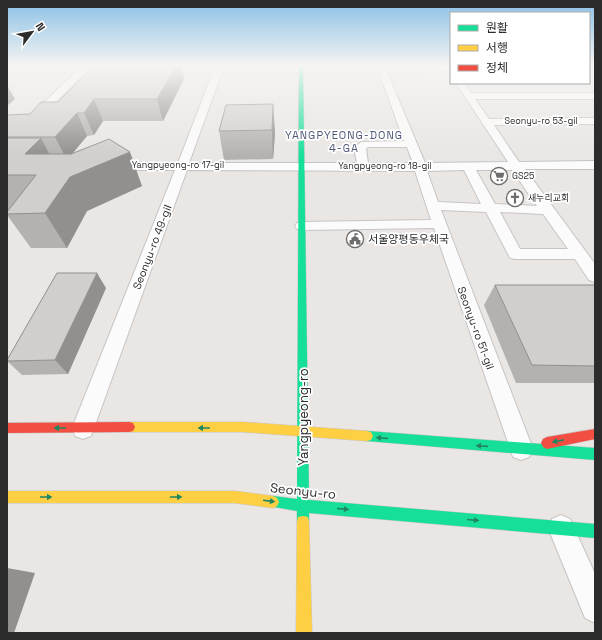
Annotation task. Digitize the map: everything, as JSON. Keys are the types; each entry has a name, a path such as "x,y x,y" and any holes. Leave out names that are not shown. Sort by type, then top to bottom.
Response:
{"main road":[{"name":"Yangpyeong-ro","path":"301,96 304,633"},
{"path":"7,428 243,427 595,454"},
{"path":"521,449 595,434"},
{"name":"Seonyu-ro","path":"7,497 235,497 304,506 571,534 595,531"}],"street":[{"path":"7,144 56,96"},
{"name":"Seonyu-ro 49-gil","path":"82,428 209,96"},
{"name":"Seonyu-ro 51-gil","path":"392,96 412,144 452,262 521,449"},
{"path":"469,96 595,96"},
{"name":"Seonyu-ro 53-gil","path":"469,96 516,166 595,276"},
{"name":"Seonyu-ro 53-gil","path":"486,122 595,121"},
{"path":"362,166 360,148 365,144 412,144"},
{"name":"Yangpyeong-ro 17-gil","path":"95,166 302,165"},
{"name":"Yangpyeong-ro 18-gil","path":"302,165 420,167 595,165"},
{"path":"468,166 515,254 579,254"},
{"path":"434,206 548,210"},
{"path":"302,226 440,224"},
{"path":"571,534 595,608"}],"building":[{"path":"64,96 159,96 157,99 94,99 84,113 77,113 55,137 7,137 8,115 30,114 41,102 58,102"},
{"path":"273,104 272,130 219,131 226,105"},
{"path":"7,138 41,138 25,154 71,154 109,139 130,152 70,177 45,213 7,214 36,175 7,175"},
{"path":"57,273 97,273 55,360 7,361 7,360"},
{"path":"495,285 595,285 595,366 532,365"}],"traffic: fast":[{"path":"301,96 303,522"},
{"path":"367,436 595,454"},
{"path":"273,502 304,506 595,531"}],"traffic: slow":[{"path":"129,427 243,427 367,436"},
{"path":"7,497 235,497 273,502"},
{"path":"303,522 304,633"}],"traffic: jam":[{"path":"7,428 129,427"},
{"path":"547,443 595,434"}],"place":[{"name":"GS25","path":"499,176"},
{"name":"새누리교회","path":"515,198"},
{"name":"서울양평동우체국","path":"355,239"}],"district":[{"name":"YANGPYEONG-DONG 4-GA","path":"344,141"}]}
